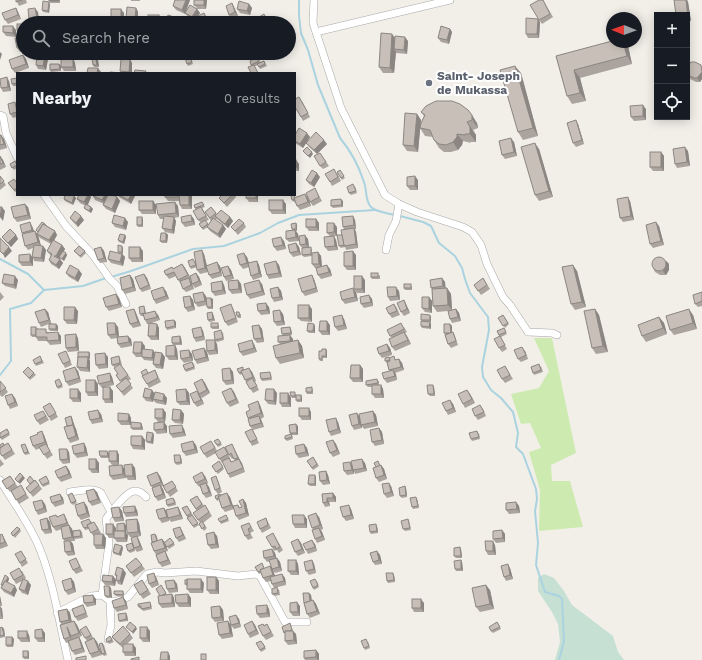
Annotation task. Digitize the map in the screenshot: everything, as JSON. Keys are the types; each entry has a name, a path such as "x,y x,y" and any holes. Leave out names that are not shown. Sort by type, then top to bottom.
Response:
{"street":[{"path":"314,0 313,23 341,108 385,196 398,204 417,212 463,226 472,232 481,245 487,264 503,297 528,332 552,333 557,335"},
{"path":"316,32 450,0"},
{"path":"0,115 3,116 6,133 16,155"},
{"path":"45,196 66,226 92,254 108,278 117,286 126,304"},
{"path":"386,250 389,234 396,221 398,204"},
{"path":"0,480 39,547 48,574 68,660"},
{"path":"70,492 93,490 99,491 111,512"},
{"path":"102,595 109,544 106,519 128,493 136,491 142,492 146,497"},
{"path":"58,613 91,596 102,595 110,601 117,601 128,597 147,574 157,572 165,573 196,571 238,576 256,574 260,576 285,622 307,622"},
{"path":"108,639 111,625 110,601"}],"green space":[{"path":"534,338 552,338 576,453 551,465 552,481 570,481 583,527 539,531 540,490 529,452 541,448 530,423 521,424 511,394 539,388 549,371"},
{"path":"544,574 554,578 572,605 613,636 618,652 624,660 555,660 560,642 558,624 538,591 538,578"}],"building":[{"path":"175,0 186,0 182,10 173,6"},
{"path":"194,0 204,0 204,5 194,5"},
{"path":"539,0 543,0 550,14 539,20 530,5"},
{"path":"674,0 686,0 687,12 676,12"},
{"path":"43,1 49,2 48,11 42,10"},
{"path":"239,1 249,4 247,11 237,9"},
{"path":"232,3 235,12 229,15 226,6"},
{"path":"190,5 197,9 193,16 185,13"},
{"path":"127,7 136,8 135,16 126,16"},
{"path":"16,8 18,15 5,20 2,13"},
{"path":"35,8 37,16 29,16 28,9"},
{"path":"111,9 121,9 121,16 111,16"},
{"path":"204,13 205,16 198,16"},
{"path":"148,15 159,15 159,16"},
{"path":"526,18 538,19 537,34 526,34"},
{"path":"3,26 13,26 13,33 3,32"},
{"path":"441,26 450,29 447,40 438,38"},
{"path":"381,33 392,34 390,68 379,67"},
{"path":"395,36 405,37 404,50 394,49"},
{"path":"606,43 606,48 625,48 627,56 574,70 580,93 567,96 556,56"},
{"path":"16,58 16,60 25,60 26,64 12,69 9,60"},
{"path":"36,60 44,60 43,66 36,65"},
{"path":"61,60 73,60 73,67 61,67"},
{"path":"92,60 96,60 97,65 93,65"},
{"path":"121,60 130,60 129,72 120,71"},
{"path":"186,60 191,60 192,62 187,64"},
{"path":"259,60 259,61 251,65 250,61"},
{"path":"264,61 265,64 259,67 257,64"},
{"path":"695,62 701,65 702,72 697,78 690,76 690,63"},
{"path":"50,64 59,64 60,69 50,70"},
{"path":"254,65 258,72 250,72 248,67"},
{"path":"515,66 533,128 518,132 500,70"},
{"path":"88,68 98,68 97,72 87,72"},
{"path":"135,70 146,71 146,72 134,72"},
{"path":"7,77 8,87 1,88 0,79"},
{"path":"16,78 16,83 12,84 11,79"},
{"path":"299,97 308,113 301,117 296,109 296,98"},
{"path":"436,101 452,101 460,104 468,110 472,115 472,120 467,122 470,127 470,134 457,134 457,137 453,142 446,145 439,144 434,140 430,130 420,128 425,115 421,112 426,106"},
{"path":"15,102 16,112 10,114 8,104"},
{"path":"643,105 643,116 631,117 630,106"},
{"path":"405,113 417,114 414,146 403,145"},
{"path":"576,120 582,140 573,143 567,123"},
{"path":"299,128 307,133 300,144 296,142 296,133"},
{"path":"316,132 324,140 314,150 306,143"},
{"path":"0,135 4,144 0,145"},
{"path":"511,138 514,152 502,155 499,141"},
{"path":"535,143 549,191 535,195 521,147"},
{"path":"307,147 312,152 308,156 303,151"},
{"path":"685,147 687,162 675,164 673,149"},
{"path":"650,152 661,152 661,167 650,167"},
{"path":"320,153 326,162 320,166 314,156"},
{"path":"0,156 3,163 0,164"},
{"path":"15,161 16,166 12,168 10,164"},
{"path":"334,169 338,177 330,182 325,174"},
{"path":"312,170 317,173 311,183 306,180"},
{"path":"340,170 344,176 341,178 337,172"},
{"path":"0,176 4,181 0,184"},
{"path":"415,176 415,186 407,186 407,177"},
{"path":"14,179 16,182 16,189 14,190 8,183"},
{"path":"353,184 356,191 349,193 347,187"},
{"path":"315,188 319,197 310,202 306,193"},
{"path":"305,194 308,202 297,206 294,198"},
{"path":"65,196 74,196 72,203 64,199"},
{"path":"78,196 87,196 84,202 77,199"},
{"path":"93,196 104,196 102,200"},
{"path":"108,196 117,197 112,209 103,205"},
{"path":"121,196 130,196 128,200"},
{"path":"165,196 178,196 178,197"},
{"path":"179,196 189,196 189,205 180,205"},
{"path":"221,196 231,196 224,203 219,198"},
{"path":"246,196 256,196 256,198 246,198"},
{"path":"291,196 294,196 294,200 292,200"},
{"path":"628,197 631,216 620,218 617,199"},
{"path":"341,199 342,205 331,206 331,200"},
{"path":"269,200 283,200 283,210 269,210"},
{"path":"139,201 153,201 153,210 139,210"},
{"path":"175,202 176,213 158,215 156,204"},
{"path":"202,202 204,205 195,208 194,205"},
{"path":"25,204 28,215 14,218 11,207"},
{"path":"86,204 91,207 89,211 84,208"},
{"path":"201,207 206,216 198,220 193,211"},
{"path":"211,207 216,213 210,218 205,212"},
{"path":"221,210 230,217 225,224 215,216"},
{"path":"75,211 81,216 76,223 70,218"},
{"path":"114,215 125,218 123,226 112,223"},
{"path":"191,215 192,221 182,223 181,217"},
{"path":"164,216 174,217 172,230 162,228"},
{"path":"353,216 354,225 343,227 342,217"},
{"path":"137,217 142,217 142,225 137,225"},
{"path":"213,218 223,225 218,234 207,227"},
{"path":"239,219 244,223 235,231 231,227"},
{"path":"306,219 316,219 316,227 306,227"},
{"path":"205,220 208,224 202,228 199,224"},
{"path":"30,222 32,230 22,233 20,225"},
{"path":"42,222 45,225 43,224 38,232 36,230"},
{"path":"656,222 661,241 650,244 646,225"},
{"path":"296,223 296,229 292,229 291,224"},
{"path":"327,223 334,223 334,232 327,233"},
{"path":"43,224 55,231 49,240 37,234"},
{"path":"354,228 356,244 344,246 341,230"},
{"path":"10,229 16,235 8,243 2,237"},
{"path":"295,230 296,237 286,239 286,231"},
{"path":"35,231 38,242 25,246 22,234"},
{"path":"161,233 166,233 166,241 160,241"},
{"path":"120,234 125,235 123,242 118,240"},
{"path":"305,235 306,244 300,245 299,236"},
{"path":"337,235 342,235 344,245 339,246"},
{"path":"334,236 335,246 325,247 324,237"},
{"path":"281,237 283,245 274,247 272,239"},
{"path":"0,238 9,247 3,254 0,251"},
{"path":"53,240 62,245 56,256 54,256 60,259 56,265 49,260 52,254 47,251"},
{"path":"296,243 298,251 290,253 288,245"},
{"path":"34,245 43,246 41,258 32,257"},
{"path":"118,245 122,246 122,252 118,252"},
{"path":"79,246 85,251 80,256 74,251"},
{"path":"101,247 104,258 98,260 94,249"},
{"path":"129,247 140,247 140,258 129,258"},
{"path":"311,247 311,254 302,255 302,248"},
{"path":"202,250 205,268 197,270 194,252"},
{"path":"63,251 66,253 62,259 59,257"},
{"path":"110,251 122,254 120,262 108,259"},
{"path":"353,251 353,266 344,266 344,252"},
{"path":"318,252 319,264 312,264 312,253"},
{"path":"244,253 247,263 240,265 237,255"},
{"path":"30,254 30,262 19,262 19,255"},
{"path":"656,257 662,257 666,261 666,267 662,271 656,271 652,267 652,261"},
{"path":"193,259 196,265 190,267 188,261"},
{"path":"257,261 259,273 251,276 248,263"},
{"path":"276,261 279,273 267,275 264,264"},
{"path":"217,262 220,272 209,275 206,266"},
{"path":"182,264 188,275 178,280 174,272 166,275 164,271 172,267 173,269"},
{"path":"70,265 79,270 75,278 66,273"},
{"path":"327,265 329,272 318,275 316,268"},
{"path":"573,265 582,302 571,304 562,267"},
{"path":"228,266 231,275 224,277 221,268"},
{"path":"196,273 199,281 192,284 190,276"},
{"path":"371,273 378,273 378,277 371,277"},
{"path":"4,274 15,276 14,285 2,283"},
{"path":"144,274 149,285 140,289 135,277"},
{"path":"130,275 133,287 122,290 120,278"},
{"path":"312,275 316,288 302,292 298,279"},
{"path":"354,276 362,276 362,289 354,289"},
{"path":"189,278 191,285 183,289 180,281"},
{"path":"442,278 443,286 431,288 430,280"},
{"path":"483,278 487,285 478,291 474,285"},
{"path":"238,280 239,289 229,290 228,281"},
{"path":"259,280 262,291 247,295 244,284"},
{"path":"222,281 223,290 212,292 211,283"},
{"path":"404,284 411,284 411,288 404,288"},
{"path":"163,287 166,296 154,300 151,291"},
{"path":"278,287 280,297 272,298 270,289"},
{"path":"387,287 396,287 397,296 388,297"},
{"path":"353,288 355,297 342,300 340,292"},
{"path":"447,288 448,305 433,306 432,289"},
{"path":"203,292 205,301 195,303 193,294"},
{"path":"702,292 702,301 695,304 693,295"},
{"path":"116,294 119,304 106,307 103,298"},
{"path":"369,295 371,302 361,304 360,297"},
{"path":"190,296 192,306 185,308 183,297"},
{"path":"422,297 429,297 429,309 422,308"},
{"path":"206,298 211,298 212,307 207,307"},
{"path":"404,300 407,309 401,312 397,303"},
{"path":"266,303 267,310 258,311 257,304"},
{"path":"231,304 236,318 225,322 220,308"},
{"path":"394,304 397,311 389,314 386,308"},
{"path":"298,305 309,305 309,318 298,318"},
{"path":"144,306 145,313 140,314 139,307"},
{"path":"64,307 75,307 74,320 64,320"},
{"path":"45,309 49,320 39,323 35,312"},
{"path":"134,309 138,322 130,324 126,311"},
{"path":"456,309 458,317 450,319 448,311"},
{"path":"595,309 603,346 592,348 584,311"},
{"path":"689,309 693,323 670,330 666,316"},
{"path":"280,310 282,321 274,322 273,311"},
{"path":"155,311 157,317 145,320 143,314"},
{"path":"212,312 213,319 208,320 207,313"},
{"path":"236,312 239,312 240,316 237,316"},
{"path":"421,314 430,315 430,320 421,320"},
{"path":"342,315 344,325 335,327 333,317"},
{"path":"503,315 508,323 503,326 498,318"},
{"path":"659,317 663,328 642,336 638,325"},
{"path":"174,320 175,326 166,328 165,321"},
{"path":"320,321 327,321 327,331 319,331"},
{"path":"421,321 430,322 429,327 421,326"},
{"path":"107,323 115,323 116,334 108,335"},
{"path":"149,323 157,324 156,336 148,336"},
{"path":"211,323 218,323 218,327 211,327"},
{"path":"308,323 314,324 313,331 307,331"},
{"path":"401,323 404,329 390,336 387,330"},
{"path":"49,324 56,324 56,329 49,329"},
{"path":"444,324 450,324 451,333 444,333"},
{"path":"259,325 262,338 254,339 252,326"},
{"path":"31,327 36,327 36,335 31,335"},
{"path":"201,327 203,336 194,338 192,329"},
{"path":"290,327 291,333 282,334 281,328"},
{"path":"504,328 506,332 499,335 497,331"},
{"path":"36,329 46,329 46,333 58,332 59,340 47,341 47,337 36,337"},
{"path":"221,330 223,338 215,340 214,332"},
{"path":"404,332 408,340 392,347 389,339"},
{"path":"453,332 456,341 448,344 445,335"},
{"path":"76,334 76,347 66,348 65,335"},
{"path":"290,335 290,341 278,342 278,336"},
{"path":"128,336 129,342 118,344 117,337"},
{"path":"180,336 180,343 172,343 172,337"},
{"path":"500,336 505,345 499,348 494,339"},
{"path":"206,340 215,340 215,350 207,351"},
{"path":"252,340 254,348 240,352 238,344"},
{"path":"298,340 300,353 276,358 273,346"},
{"path":"134,342 142,342 141,353 133,353"},
{"path":"387,344 389,351 379,354 377,348"},
{"path":"175,345 175,356 166,356 166,346"},
{"path":"522,347 526,355 518,359 514,350"},
{"path":"204,348 206,357 195,360 192,351"},
{"path":"142,349 153,350 152,358 142,357"},
{"path":"322,349 326,349 326,356 322,356 322,359 319,359 319,351 322,351"},
{"path":"189,350 190,357 181,359 180,351"},
{"path":"66,351 70,361 63,364 58,354"},
{"path":"78,352 89,352 89,357 78,357"},
{"path":"155,352 162,353 160,365 153,364"},
{"path":"105,353 106,364 96,365 95,354"},
{"path":"40,356 42,361 35,364 33,360"},
{"path":"119,356 120,363 112,365 111,358"},
{"path":"394,356 395,360 399,359 401,367 389,370 387,362 390,361 389,358"},
{"path":"78,357 88,357 87,368 77,367"},
{"path":"389,357 390,360 385,361 385,358"},
{"path":"192,362 194,367 185,370 183,365"},
{"path":"120,364 128,375 120,381 114,368"},
{"path":"539,364 541,370 533,373 531,367"},
{"path":"351,365 360,365 360,378 350,378"},
{"path":"505,366 510,375 502,379 497,370"},
{"path":"28,367 34,373 29,378 23,372"},
{"path":"75,367 79,378 66,382 63,371"},
{"path":"243,367 242,372 239,373 237,369"},
{"path":"230,368 232,380 223,381 222,369"},
{"path":"249,368 253,377 245,380 241,371"},
{"path":"146,369 148,373 143,376 141,372"},
{"path":"155,370 158,378 147,384 142,376"},
{"path":"393,370 395,376 384,379 382,373"},
{"path":"270,372 271,378 261,379 260,373"},
{"path":"110,373 111,381 99,384 97,376"},
{"path":"126,378 131,384 122,392 116,386"},
{"path":"252,378 257,386 250,389 246,382"},
{"path":"59,379 62,385 57,387 55,381"},
{"path":"202,379 207,390 199,394 194,383"},
{"path":"377,379 378,383 366,385 366,381"},
{"path":"86,380 95,380 95,392 86,392"},
{"path":"0,381 6,388 0,392"},
{"path":"372,385 381,385 381,394 372,394"},
{"path":"427,385 433,385 434,394 428,394"},
{"path":"103,387 110,387 110,399 103,399"},
{"path":"312,387 312,392 306,392 306,388"},
{"path":"145,388 152,390 150,398 143,397"},
{"path":"231,388 236,399 227,403 222,392"},
{"path":"70,389 78,389 78,398 70,398"},
{"path":"186,389 187,401 177,402 176,390"},
{"path":"266,389 274,389 274,401 265,400"},
{"path":"467,390 472,399 463,404 458,394"},
{"path":"197,391 201,400 194,403 190,394"},
{"path":"155,392 164,394 163,401 153,399"},
{"path":"290,392 295,392 295,396 291,396"},
{"path":"280,393 288,393 288,403 280,403"},
{"path":"12,394 15,402 8,405 5,396"},
{"path":"296,395 301,395 301,400 296,400"},
{"path":"450,400 453,408 446,411 442,403"},
{"path":"258,401 261,413 248,418 246,412 250,410 248,405"},
{"path":"50,403 56,413 49,417 43,407"},
{"path":"480,405 484,412 475,416 472,409"},
{"path":"299,408 309,408 309,416 299,416"},
{"path":"155,409 163,409 163,418 155,418"},
{"path":"173,409 181,410 180,420 172,420"},
{"path":"98,410 100,418 90,420 88,412"},
{"path":"43,411 46,416 37,421 34,415"},
{"path":"373,411 375,422 361,425 359,414"},
{"path":"118,413 129,414 128,421 118,421"},
{"path":"357,413 359,424 352,426 349,415"},
{"path":"71,416 73,425 67,426 65,418"},
{"path":"259,416 261,423 250,426 248,419"},
{"path":"336,418 338,429 329,432 326,420"},
{"path":"131,422 141,423 141,428 131,428"},
{"path":"164,422 164,429 154,430 154,423"},
{"path":"296,424 297,433 290,433 289,425"},
{"path":"73,425 76,436 68,439 64,427"},
{"path":"182,425 183,432 170,434 169,426"},
{"path":"379,428 382,440 372,442 370,430"},
{"path":"7,429 9,433 0,438 0,433"},
{"path":"252,429 257,439 250,442 245,432"},
{"path":"42,431 45,442 33,446 30,437"},
{"path":"477,431 479,437 471,439 469,433"},
{"path":"147,432 153,433 151,442 146,441"},
{"path":"291,434 292,437 285,439 285,436"},
{"path":"131,436 142,436 142,446 131,445"},
{"path":"218,439 221,443 217,445 214,441"},
{"path":"333,440 337,450 330,453 326,442"},
{"path":"193,441 195,449 183,452 181,444"},
{"path":"211,441 215,448 204,454 200,447"},
{"path":"8,443 12,450 2,456 0,453 0,448"},
{"path":"84,443 85,452 74,454 72,446"},
{"path":"25,444 28,452 24,453 21,445"},
{"path":"46,444 50,451 44,455 39,447"},
{"path":"232,444 238,458 234,459 231,453 229,455 225,447"},
{"path":"304,444 306,452 296,454 295,446"},
{"path":"224,447 228,454 219,459 215,452"},
{"path":"59,449 67,449 68,459 60,460"},
{"path":"99,451 107,451 108,456 100,456"},
{"path":"109,451 117,451 117,461 109,461"},
{"path":"174,455 180,455 181,462 175,463"},
{"path":"313,457 317,464 312,468 307,461"},
{"path":"229,458 231,462 239,459 243,468 228,474 222,461"},
{"path":"89,459 96,459 96,469 89,469"},
{"path":"362,459 364,468 353,470 351,461"},
{"path":"219,461 223,467 216,472 212,466"},
{"path":"378,461 380,466 376,467 374,463"},
{"path":"350,462 352,470 344,471 343,463"},
{"path":"132,464 133,476 125,476 124,465"},
{"path":"122,465 123,474 110,476 109,466"},
{"path":"381,465 384,475 376,478 373,468"},
{"path":"66,466 69,474 58,478 55,471"},
{"path":"326,471 327,480 320,481 319,472"},
{"path":"157,472 161,482 151,486 147,476"},
{"path":"202,472 205,479 196,483 193,477"},
{"path":"20,473 23,476 18,482 15,479"},
{"path":"309,475 315,475 315,484 308,484"},
{"path":"10,476 15,483 7,489 2,481"},
{"path":"30,476 34,481 30,484 27,480"},
{"path":"46,476 49,482 42,485 39,480"},
{"path":"216,476 220,488 215,490 211,478"},
{"path":"35,480 39,485 30,493 26,488"},
{"path":"172,481 176,487 167,493 163,486"},
{"path":"206,483 209,492 203,494 200,485"},
{"path":"389,483 391,492 384,494 382,484"},
{"path":"21,485 26,494 16,500 11,491"},
{"path":"160,485 163,494 155,497 152,488"},
{"path":"405,486 406,495 400,496 399,488"},
{"path":"94,489 98,499 89,502 86,491"},
{"path":"72,493 76,501 71,503 68,495"},
{"path":"227,493 231,505 222,508 218,496"},
{"path":"333,493 333,498 327,498 327,502 323,503 322,494"},
{"path":"60,494 62,500 52,503 50,497"},
{"path":"220,494 221,496 218,496 219,498 216,499 215,496"},
{"path":"197,496 202,504 196,509 190,500"},
{"path":"416,497 418,506 412,507 410,498"},
{"path":"173,498 175,503 167,505 166,500"},
{"path":"243,499 246,513 236,516 233,506 238,505 239,508 242,507 239,501"},
{"path":"42,500 44,508 36,511 33,502"},
{"path":"84,502 87,513 78,516 75,505"},
{"path":"516,502 517,509 506,510 506,503"},
{"path":"205,505 209,512 198,520 193,513"},
{"path":"349,505 351,515 343,517 340,507"},
{"path":"135,506 135,512 124,513 123,507"},
{"path":"187,506 191,513 187,516 182,508"},
{"path":"119,507 121,517 113,518 111,508"},
{"path":"178,507 180,515 168,518 166,510"},
{"path":"164,508 167,517 159,519 156,510"},
{"path":"316,513 320,525 312,528 308,516"},
{"path":"64,514 67,523 53,527 49,517 56,515 57,517"},
{"path":"192,515 198,523 193,526 187,518"},
{"path":"226,515 228,519 220,522 218,519"},
{"path":"292,515 304,515 305,524 293,524"},
{"path":"47,518 49,529 42,530 40,520"},
{"path":"266,518 268,525 260,529 257,522"},
{"path":"89,519 91,523 87,525 88,527 84,528 81,522"},
{"path":"137,519 138,532 127,533 126,520"},
{"path":"408,519 410,528 403,529 401,521"},
{"path":"202,521 205,526 202,529 199,524"},
{"path":"94,522 98,529 91,533 87,525"},
{"path":"124,523 125,531 117,531 117,524"},
{"path":"249,523 251,527 248,529 250,534 245,536 241,526"},
{"path":"106,524 113,524 113,534 106,534"},
{"path":"376,524 377,531 370,532 369,525"},
{"path":"69,525 72,537 63,539 61,527"},
{"path":"17,527 20,529 13,536 11,533"},
{"path":"180,527 183,535 176,538 173,529"},
{"path":"319,528 322,536 315,539 312,530"},
{"path":"80,530 81,536 73,537 73,531"},
{"path":"502,530 503,538 493,539 493,531"},
{"path":"114,531 125,531 125,538 114,538"},
{"path":"214,532 216,544 208,545 206,534"},
{"path":"273,533 280,547 276,549 275,546 272,547 266,537"},
{"path":"2,534 5,542 0,544 0,535"},
{"path":"94,534 103,534 102,545 94,545"},
{"path":"155,534 157,541 152,542 151,535"},
{"path":"137,536 140,546 134,548 131,538"},
{"path":"170,538 174,543 167,547 164,543"},
{"path":"162,539 165,548 154,551 151,543"},
{"path":"298,539 302,549 295,552 291,542"},
{"path":"312,540 315,547 306,550 303,544"},
{"path":"64,541 70,541 72,551 65,552"},
{"path":"485,541 493,541 493,551 486,551"},
{"path":"132,543 134,549 128,551 126,545"},
{"path":"115,544 122,546 119,554 113,552"},
{"path":"460,547 461,556 454,556 454,548"},
{"path":"272,549 274,556 264,558 263,551"},
{"path":"21,551 26,559 20,563 15,554"},
{"path":"165,551 168,560 159,563 156,555"},
{"path":"377,551 379,560 373,562 370,553"},
{"path":"76,558 80,567 73,570 69,561"},
{"path":"136,558 142,565 131,573 126,566"},
{"path":"277,558 279,567 272,569 269,560"},
{"path":"288,560 296,560 296,571 288,571"},
{"path":"312,560 314,569 306,571 304,562"},
{"path":"461,560 461,569 455,569 454,561"},
{"path":"262,563 264,568 258,572 255,567"},
{"path":"508,564 510,575 504,577 501,566"},
{"path":"270,566 273,575 263,578 260,570"},
{"path":"117,567 123,569 120,581 116,580 117,575 115,575"},
{"path":"19,568 23,575 14,580 10,573"},
{"path":"154,573 156,581 149,584 147,575"},
{"path":"386,573 393,573 394,580 387,581"},
{"path":"282,574 284,581 272,584 270,577"},
{"path":"5,575 8,577 3,585 1,585"},
{"path":"103,575 113,576 112,582 102,581"},
{"path":"207,577 216,577 216,590 207,590"},
{"path":"71,578 73,588 65,591 62,581"},
{"path":"23,579 28,581 25,591 19,589"},
{"path":"187,579 201,579 201,589 187,589"},
{"path":"315,579 318,585 313,588 310,581"},
{"path":"142,580 148,590 140,595 134,585"},
{"path":"174,580 176,588 167,589 165,581"},
{"path":"5,581 15,586 11,593 1,588"},
{"path":"161,585 166,593 160,596 156,589"},
{"path":"486,585 490,604 476,607 472,588"},
{"path":"104,586 109,586 110,596 105,596"},
{"path":"277,587 278,593 272,594 272,589"},
{"path":"114,591 123,591 123,595 114,594"},
{"path":"303,593 309,593 310,601 304,603"},
{"path":"172,594 172,603 159,604 158,596"},
{"path":"188,594 188,603 176,603 175,595"},
{"path":"93,595 94,602 84,603 83,596"},
{"path":"123,597 126,605 114,608 112,601"},
{"path":"412,599 421,599 421,608 412,608"},
{"path":"313,600 317,611 307,614 304,603"},
{"path":"150,602 151,607 141,609 141,606 138,606 138,604"},
{"path":"297,602 298,612 290,612 290,603"},
{"path":"83,605 86,613 75,617 72,609"},
{"path":"267,605 267,613 257,614 256,606"},
{"path":"220,606 221,617 212,618 211,607"},
{"path":"67,609 69,620 60,622 58,611"},
{"path":"126,613 126,619 119,621 118,614"},
{"path":"236,615 239,623 231,625 229,617"},
{"path":"74,621 79,633 71,636 67,627 70,637 64,639 60,625"},
{"path":"228,621 230,633 219,635 217,623"},
{"path":"252,621 256,630 248,634 244,625"},
{"path":"130,622 136,627 132,632 126,627"},
{"path":"497,622 500,627 491,631 489,627"},
{"path":"290,623 292,630 285,631 284,633 282,627"},
{"path":"263,624 264,626 267,624 271,632 263,636 258,626"},
{"path":"86,626 91,635 85,638 80,630"},
{"path":"123,626 130,634 120,644 112,637"},
{"path":"2,627 4,635 0,636 0,628"},
{"path":"140,627 147,627 147,638 140,638"},
{"path":"42,629 43,638 35,638 35,630"},
{"path":"18,631 27,631 27,638 18,638"},
{"path":"285,631 293,631 294,640 285,641"},
{"path":"110,636 112,640 107,642 106,639"},
{"path":"6,637 12,637 12,645 6,645"},
{"path":"79,637 82,648 72,651 68,641"},
{"path":"94,638 99,651 90,654 85,642"},
{"path":"366,639 369,646 364,648 361,641"},
{"path":"261,641 265,647 260,650 256,643"},
{"path":"102,643 105,653 102,654 99,644"},
{"path":"123,644 133,644 133,652 123,652"},
{"path":"316,650 316,657 304,658 304,651"},
{"path":"23,651 28,651 28,657 23,657"},
{"path":"161,652 168,652 168,660 160,660"},
{"path":"201,654 206,654 206,660 201,660"},
{"path":"86,656 86,660 76,660 76,658"},
{"path":"139,657 139,660 131,660 131,659"}],"waterway":[{"path":"299,0 301,33 308,50 318,85 340,138 360,171 365,185 369,205 376,210 394,215"},
{"path":"111,277 193,249 224,246 260,233 278,223 299,215 375,210"},
{"path":"400,216 423,222 431,226 439,243 455,256 462,268 470,293 488,317 489,330 482,367 483,377 491,390 501,398 513,412 518,433 516,447 523,454 536,489 537,499 535,511 538,543 536,565 545,592 559,596 562,599 564,641 559,660"},
{"path":"0,259 28,274 44,290"},
{"path":"0,375 11,361 10,309 31,303 44,290 83,286 106,278"}],"place":[{"name":"Saint- Joseph de Mukassa","path":"429,83"}]}
